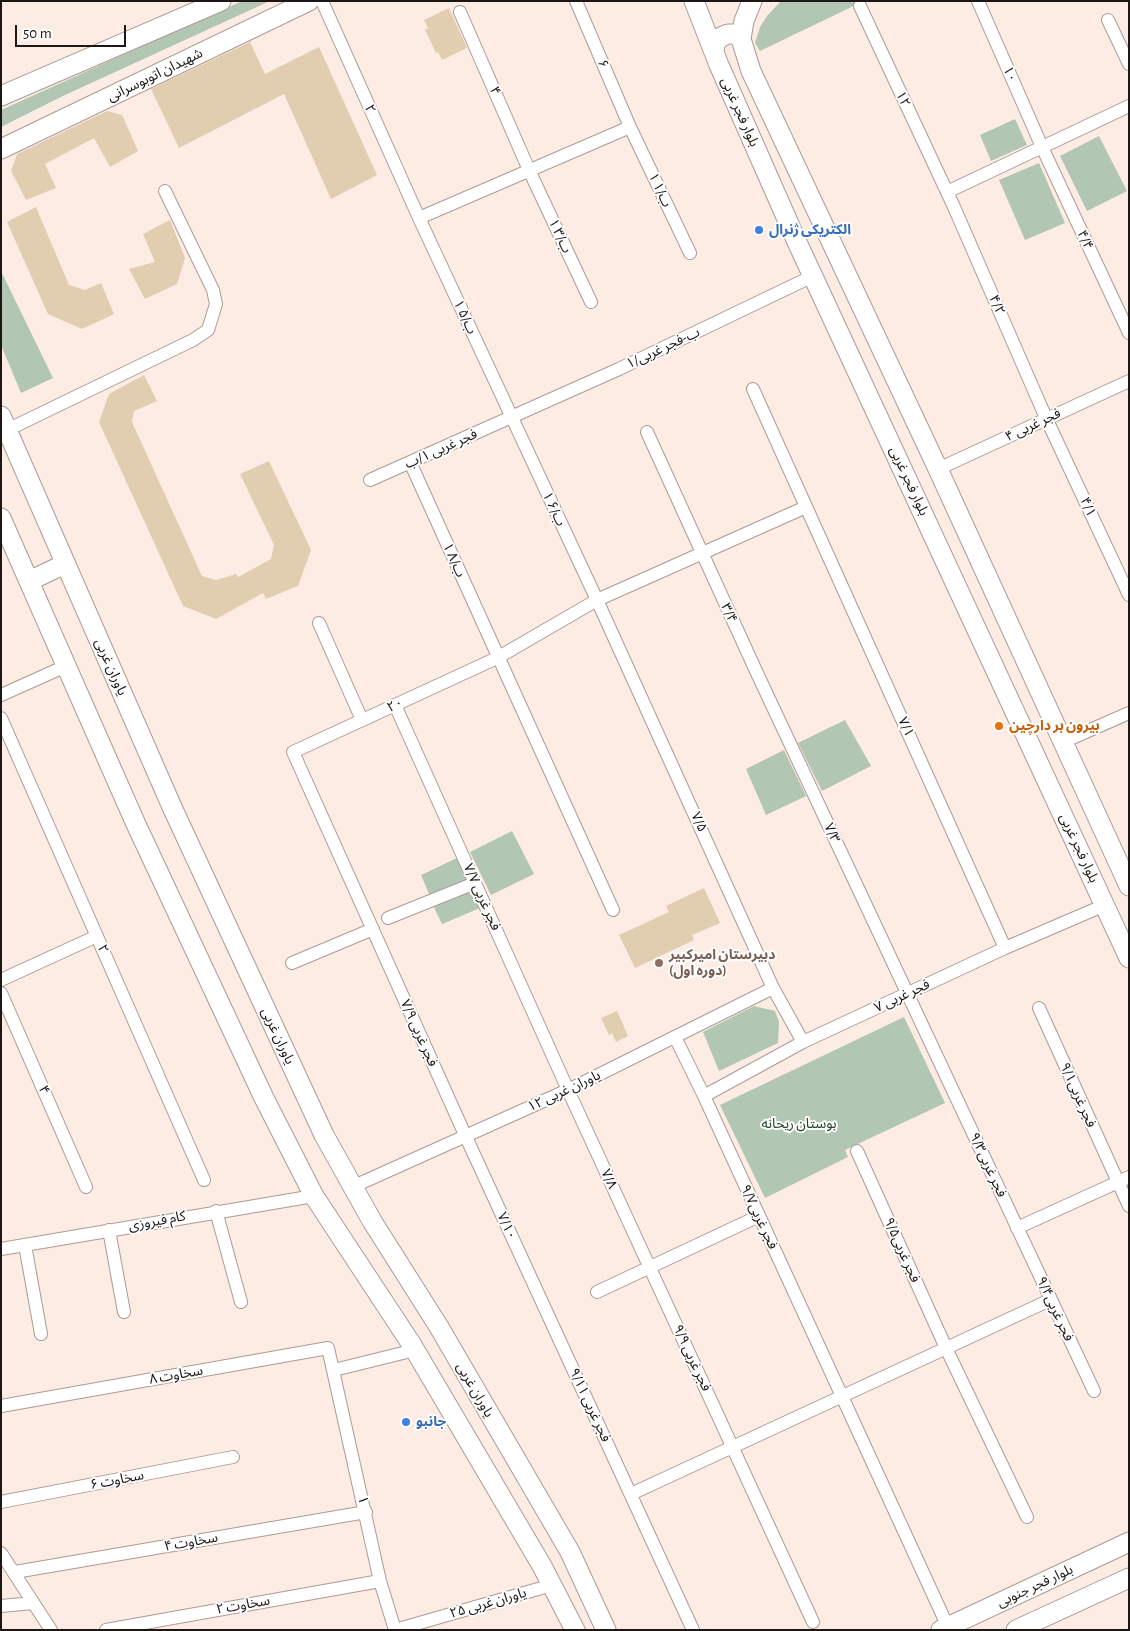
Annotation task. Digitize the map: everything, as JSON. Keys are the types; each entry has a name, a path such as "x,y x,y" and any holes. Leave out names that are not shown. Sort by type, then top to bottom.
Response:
{"main road":[{"path":"1,96 221,1"},
{"name":"شهیدان اتوبوسرانی","path":"5,145 309,1"},
{"name":"بلوار فجر غربی","path":"694,1 714,51 813,276 1129,958"},
{"path":"714,51 715,43 728,34 734,34 741,39 744,20 752,1"},
{"name":"بلوار فجر غربی","path":"741,39 755,80 938,469 1129,886"},
{"name":"یاوران غربی","path":"4,423 65,564 249,974 324,1135 352,1187 439,1327 570,1552 606,1630"},
{"path":"1,518 135,822 264,1098 314,1196 415,1350 552,1585 576,1630"},
{"path":"29,581 65,564"},
{"path":"464,1435 491,1419"},
{"name":"بلوار فجر جنوبی","path":"944,1628 1129,1542"},
{"path":"1016,1630 1129,1578"}],"street":[{"name":"۲","path":"322,1 419,218"},
{"name":"۶","path":"576,1 630,127"},
{"name":"۱۰","path":"978,1 1042,147"},
{"name":"۱۲","path":"860,6 947,192"},
{"name":"۴","path":"460,12 529,170"},
{"path":"1108,20 1129,64"},
{"path":"947,192 1129,106"},
{"path":"419,218 630,127"},
{"name":"۱ ب/۱","path":"630,127 690,252"},
{"name":"۴/۴","path":"1042,147 1129,333"},
{"name":"۱ ب/۳","path":"529,170 591,302"},
{"path":"4,423 193,340 208,330 216,304 213,290 165,191"},
{"name":"۴/۲","path":"947,192 1046,418"},
{"name":"۱ ب/۵","path":"419,218 511,417"},
{"name":"۱/ب-فجر غربی","path":"511,417 619,369 813,276"},
{"name":"۴ فجر غربی","path":"938,469 1129,381"},
{"name":"۷/۱","path":"753,389 1005,948"},
{"name":"فجر غربی ۱/ب","path":"370,480 511,417"},
{"name":"۱ ب/۶","path":"511,417 597,600"},
{"name":"۴/۱","path":"1046,418 1129,595"},
{"name":"۳/۴","path":"647,432 756,671"},
{"name":"۱ ب/۸","path":"410,462 613,910"},
{"name":"۲۰","path":"294,752 498,658 597,600 806,507"},
{"name":"۷/۵","path":"597,600 773,988 803,1042"},
{"path":"319,623 362,720"},
{"path":"1,695 66,666"},
{"name":"۷/۳","path":"756,671 959,1103"},
{"name":"۷/۷ فجر غربی","path":"395,705 568,1090"},
{"path":"1063,742 1129,713"},
{"name":"۲","path":"1,718 204,1180"},
{"name":"۷/۹ فجر غربی","path":"294,752 466,1136"},
{"path":"388,918 475,883"},
{"name":"۷ فجر غربی","path":"704,1096 803,1042 1005,948 1105,905"},
{"path":"292,963 373,929"},
{"path":"1,980 97,936"},
{"name":"۱۲ یاوران غربی","path":"352,1187 568,1090 773,988"},
{"name":"۴","path":"1,993 86,1187"},
{"name":"فجر غربی۹/۱","path":"1039,1008 1123,1180 1129,1206"},
{"name":"فجر غربی۹/۷","path":"675,1038 704,1096 895,1512 944,1628"},
{"name":"۷/۸","path":"568,1090 650,1268"},
{"name":"فجر غربی۹/۳","path":"959,1103 1017,1228"},
{"name":"۷/۱۰","path":"466,1136 549,1316"},
{"name":"فجر غربی۹/۵","path":"857,1152 946,1348 1027,1517"},
{"path":"1017,1228 1123,1180"},
{"name":"کام فیروزی","path":"1,1249 216,1211 314,1196"},
{"path":"216,1211 241,1302"},
{"path":"598,1292 759,1216"},
{"name":"فجر غربی۹/۴","path":"1017,1228 1094,1391"},
{"path":"109,1230 124,1312"},
{"path":"25,1245 41,1334"},
{"name":"۹/۹ فجر غربی","path":"650,1268 813,1622"},
{"path":"631,1494 1050,1300"},
{"name":"۹/۱۱ فجر غربی","path":"549,1316 693,1630"},
{"name":"سخاوت ۸","path":"1,1406 328,1348 334,1370"},
{"path":"334,1370 415,1350"},
{"name":"۱","path":"334,1370 380,1581 395,1630"},
{"name":"سخاوت ۶","path":"1,1502 233,1457"},
{"name":"سخاوت ۴","path":"16,1572 366,1512"},
{"path":"1,1554 16,1572 32,1603 51,1630"},
{"name":"سخاوت ۲","path":"106,1630 380,1581"},
{"name":"یاوران غربی ۲۵","path":"395,1630 552,1585"},
{"path":"1,1606 32,1603"}],"green space":[{"path":"242,1 270,1 65,95 1,127 1,110"},
{"path":"781,1 864,1 760,51 755,43 760,27"},
{"path":"1015,119 1027,145 991,161 980,135"},
{"path":"1099,136 1127,191 1087,211 1060,156"},
{"path":"1039,163 1065,223 1025,240 999,180"},
{"path":"1,271 53,378 21,393 1,345"},
{"path":"845,720 871,766 822,791 798,743"},
{"path":"784,750 806,796 766,815 746,769"},
{"path":"512,831 534,874 491,895 470,852"},
{"path":"457,858 467,879 430,896 421,875"},
{"path":"472,888 480,908 442,924 433,905"},
{"path":"754,1006 775,1011 779,1022 778,1043 719,1071 703,1032"},
{"name":"بوستان ریحانه","path":"904,1017 945,1103 845,1150 848,1157 765,1198 720,1105"}],"building":[{"path":"449,8 467,48 442,60 438,52 436,53 425,30 428,28 424,20"},
{"path":"250,42 265,74 319,47 377,175 331,199 284,94 179,148 151,89"},
{"path":"107,111 122,115 138,151 110,167 94,138 45,164 56,188 26,200 11,171 17,154"},
{"path":"36,207 69,285 85,290 101,283 114,314 82,329 48,314 7,222"},
{"path":"170,220 185,258 177,284 145,299 129,269 155,262 143,234"},
{"path":"144,375 157,401 134,411 132,422 202,576 216,580 236,574 238,577 271,559 274,545 240,474 269,461 311,550 298,586 266,599 263,593 216,619 183,606 99,422 109,394"},
{"path":"704,888 720,923 692,935 694,940 635,968 619,935 669,912 666,906"},
{"path":"617,1011 628,1036 616,1042 612,1033 609,1035 601,1018"}],"place":[{"name":"الکتریکی ژنرال","path":"759,230"},
{"name":"بیرون بر دارچین","path":"999,726"},
{"name":"دبیرستان امیرکبیر (دوره اول)","path":"659,963"},
{"name":"جانبو","path":"406,1422"}]}
